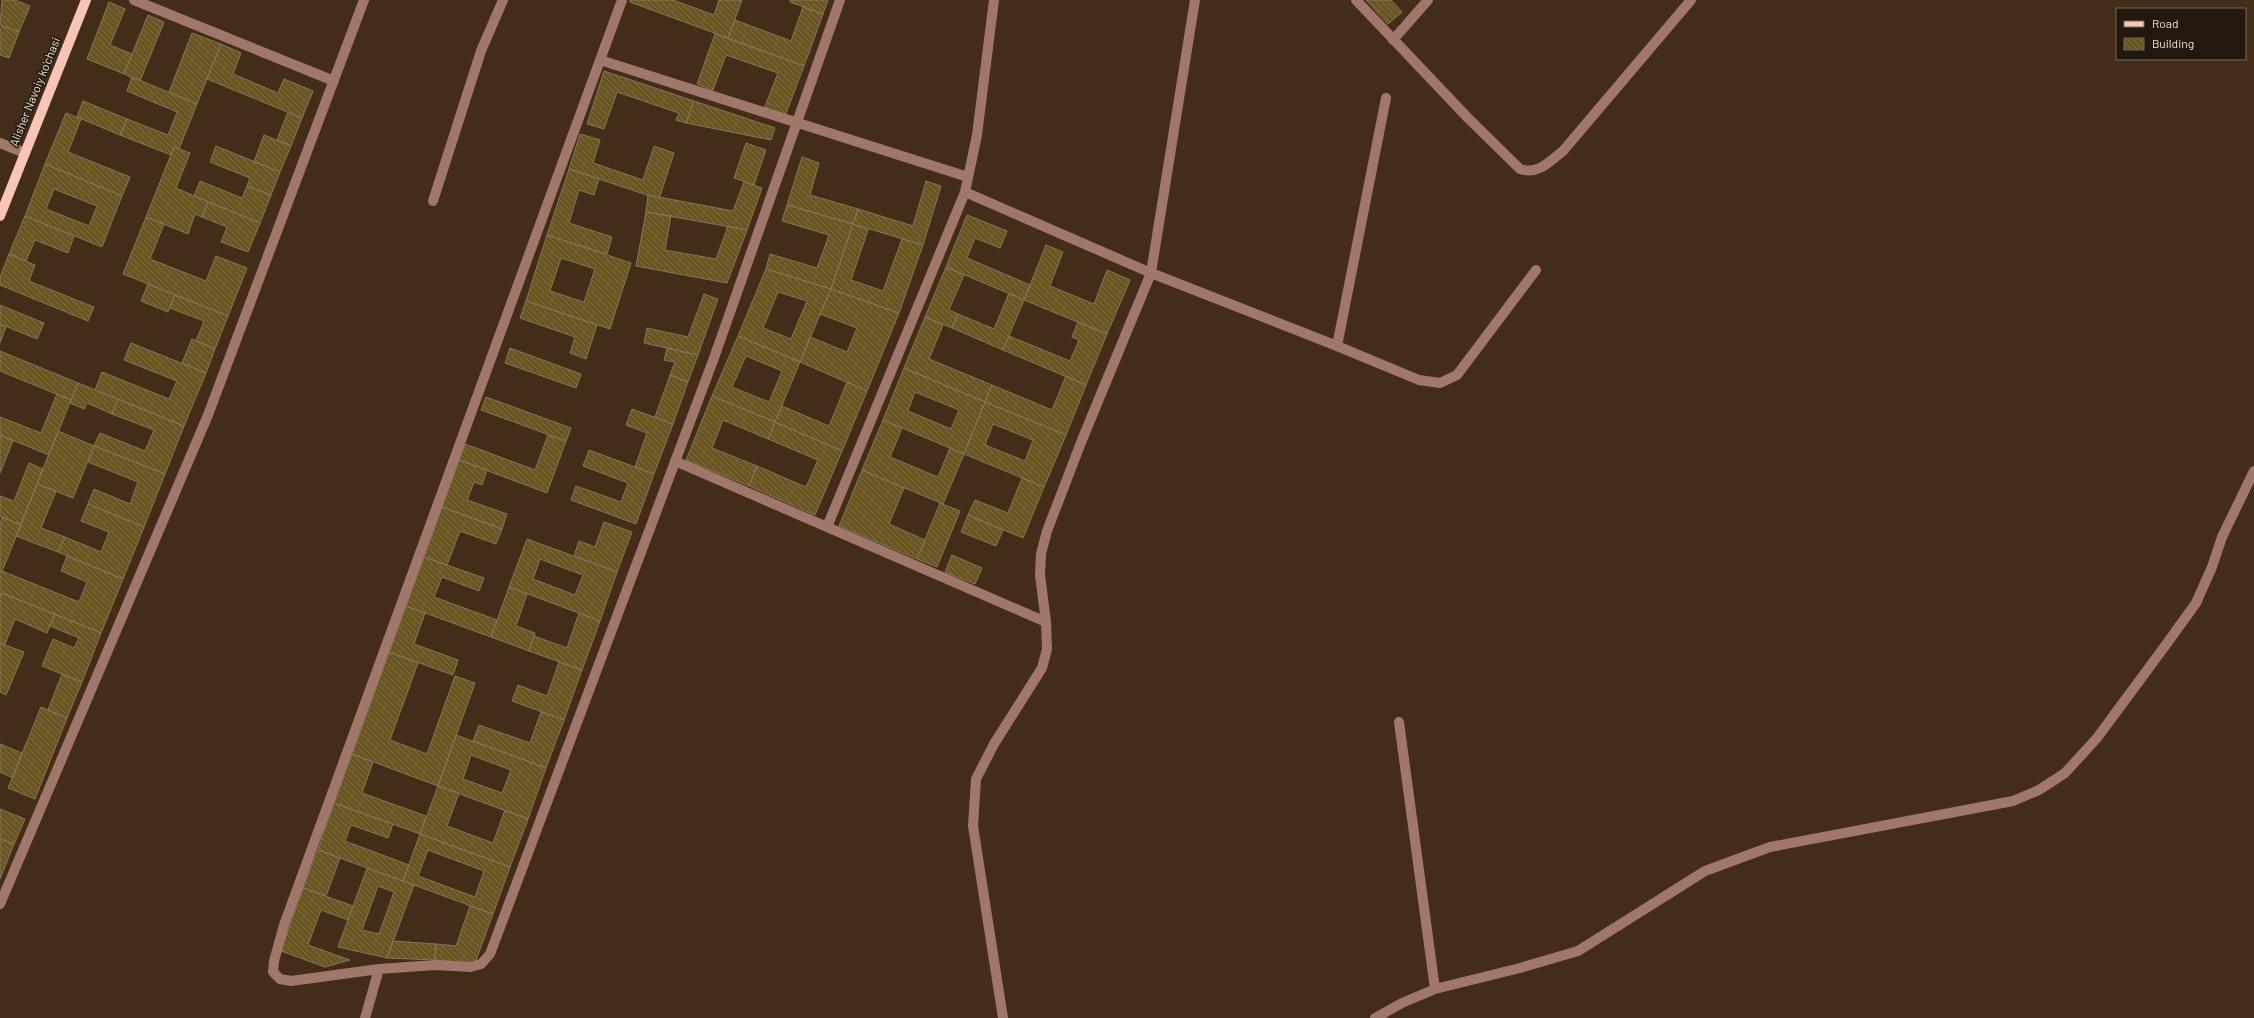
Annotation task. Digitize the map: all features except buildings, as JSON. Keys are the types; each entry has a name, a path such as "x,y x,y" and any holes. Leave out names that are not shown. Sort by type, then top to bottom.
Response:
{"main road":[{"name":"Alisher Navoiy ko'chasi","path":"0,216 86,0"}],"street":[{"path":"134,0 334,81"},
{"path":"0,904 208,415 364,0"},
{"path":"433,201 481,51 503,0"},
{"path":"622,0 284,925 274,961 273,972 280,979 291,982 379,968 435,965 470,967 481,964 490,954 675,461 797,124 840,0"},
{"path":"827,527 965,192 977,135 994,0"},
{"path":"1003,1018 973,826 976,779 994,744 1042,668 1047,649 1046,622 1040,575 1041,554 1047,531 1085,433 1151,273 1195,0"},
{"path":"1356,0 1504,154 1520,169 1528,171 1544,167 1562,151 1691,0"},
{"path":"1393,40 1428,0"},
{"path":"600,60 797,124 968,177"},
{"path":"1337,346 1386,98"},
{"path":"0,143 25,152"},
{"path":"965,192 1151,273 1420,380 1440,383 1456,375 1536,270"},
{"path":"675,461 1046,622"},
{"path":"1375,1018 1402,1003 1435,989 1520,968 1578,951 1705,871 1770,847 2013,801 2039,790 2065,773 2097,738 2196,603 2212,567 2222,537 2254,471"},
{"path":"1399,722 1435,989"},
{"path":"365,1018 379,968"}]}
